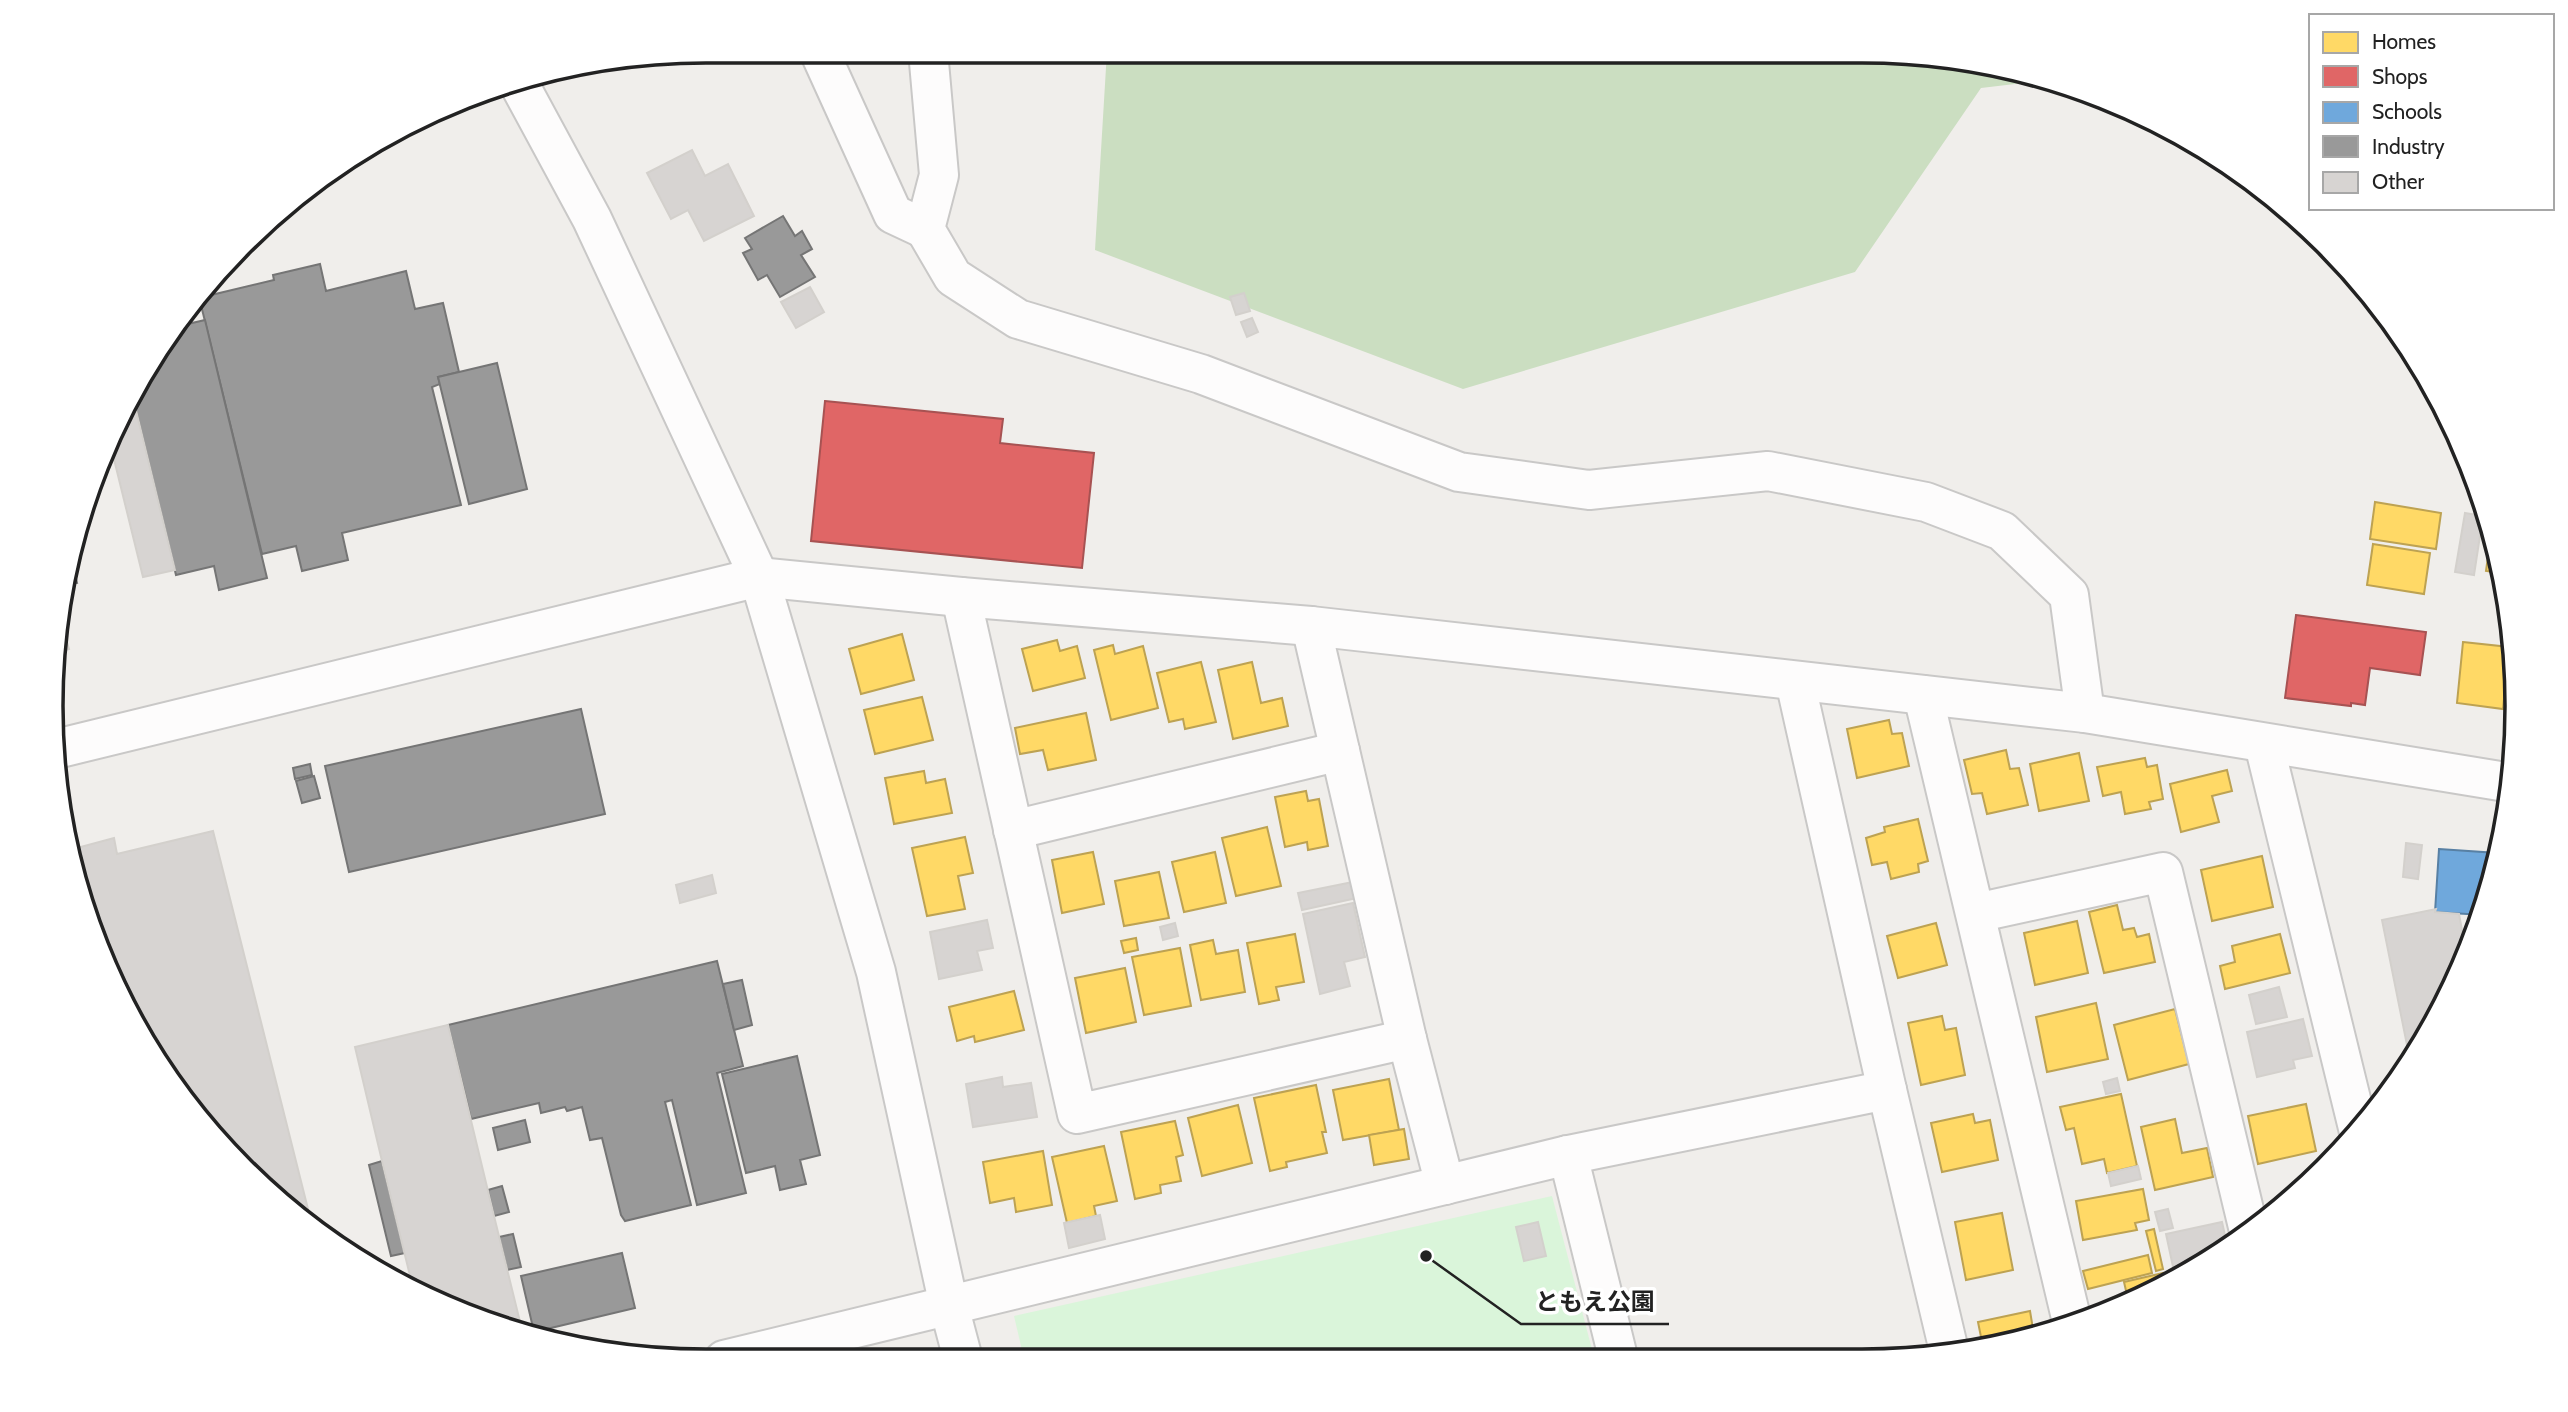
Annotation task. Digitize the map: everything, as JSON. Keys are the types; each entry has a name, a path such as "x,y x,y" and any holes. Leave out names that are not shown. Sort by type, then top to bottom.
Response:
{"street":[{"path":"824,63 893,214 925,229 953,277 1018,319 1201,374 1459,472 1588,490 1768,471 1926,502 2002,531 2070,595 2085,713"},
{"path":"925,229 939,175 929,63"},
{"path":"522,90 592,219 759,577 876,972 960,1349"},
{"path":"64,747 759,577 1311,626 2085,713 2500,781"},
{"path":"961,597 1077,1114 1407,1039"},
{"path":"1311,626 1407,1039 1445,1185"},
{"path":"1795,681 1947,1343"},
{"path":"1923,695 2070,1315"},
{"path":"2264,744 2355,1117"},
{"path":"1013,830 1340,751"},
{"path":"1976,913 2163,872 2247,1221"},
{"path":"770,1349 1568,1155 1887,1090"},
{"path":"1568,1155 1616,1349"}],"green space":[{"path":"1106,63 1862,63 1946,69 2021,83 1981,88 1855,272 1463,389 1095,250"},
{"path":"1552,1196 1592,1349 1022,1349 1014,1316"}],"building: Homes":[{"path":"2375,502 2441,513 2436,549 2370,539"},
{"path":"2373,544 2430,553 2424,594 2367,585"},
{"path":"902,634 914,680 861,694 849,649"},
{"path":"1057,640 1060,651 1077,646 1085,678 1033,691 1022,649"},
{"path":"2463,642 2502,646 2503,709 2457,703"},
{"path":"1113,645 1115,654 1143,646 1158,708 1111,720 1094,650"},
{"path":"1201,662 1216,722 1185,729 1183,719 1169,722 1157,673"},
{"path":"1252,662 1261,703 1282,698 1288,726 1233,739 1218,670"},
{"path":"922,697 933,740 875,754 864,710"},
{"path":"1086,713 1096,760 1048,770 1043,750 1020,754 1015,728"},
{"path":"1889,720 1892,734 1902,733 1909,766 1857,778 1847,729"},
{"path":"2006,750 2010,769 2019,768 2028,805 1987,814 1982,793 1972,794 1964,760"},
{"path":"2079,753 2089,801 2039,811 2030,764"},
{"path":"2145,758 2147,767 2157,765 2163,799 2149,802 2151,809 2125,814 2121,792 2103,796 2097,767"},
{"path":"2227,770 2232,791 2212,796 2219,822 2181,832 2170,784"},
{"path":"924,771 926,783 945,779 952,813 894,824 885,778"},
{"path":"1306,791 1308,801 1319,799 1328,846 1308,850 1307,842 1285,847 1275,797"},
{"path":"1918,819 1928,861 1918,864 1919,872 1891,879 1887,862 1872,865 1866,838 1885,832 1884,827"},
{"path":"1267,827 1281,886 1236,896 1222,838"},
{"path":"965,837 973,873 958,876 965,909 927,916 912,848"},
{"path":"1093,852 1104,904 1062,913 1052,860"},
{"path":"1215,852 1226,903 1184,912 1172,862"},
{"path":"2262,856 2273,907 2212,921 2201,870"},
{"path":"1159,872 1169,918 1124,926 1115,881"},
{"path":"2117,905 2123,930 2134,928 2137,937 2149,934 2155,962 2104,973 2089,912"},
{"path":"2077,921 2088,973 2035,985 2024,933"},
{"path":"1936,923 1947,965 1898,978 1887,936"},
{"path":"1295,934 1304,982 1276,987 1279,1000 1259,1004 1247,943"},
{"path":"2280,934 2290,973 2225,989 2220,966 2235,962 2232,946"},
{"path":"1136,938 1138,950 1124,953 1121,941"},
{"path":"1213,940 1216,954 1238,950 1245,992 1201,1000 1190,945"},
{"path":"1180,948 1191,1006 1144,1015 1132,957"},
{"path":"1125,968 1136,1022 1086,1033 1075,978"},
{"path":"1014,991 1024,1030 975,1042 974,1036 957,1041 949,1007"},
{"path":"2096,1003 2108,1059 2047,1072 2036,1017"},
{"path":"2175,1009 2189,1064 2128,1080 2114,1025"},
{"path":"1942,1016 1945,1030 1956,1028 1965,1075 1921,1085 1908,1023"},
{"path":"1389,1079 1399,1130 1343,1140 1333,1090"},
{"path":"1316,1085 1326,1132 1322,1132 1327,1153 1286,1162 1287,1167 1270,1171 1254,1098"},
{"path":"2121,1094 2137,1166 2107,1173 2104,1159 2082,1164 2074,1128 2066,1130 2060,1107"},
{"path":"2306,1104 2316,1151 2258,1164 2248,1116"},
{"path":"1238,1105 1252,1163 1202,1176 1188,1118"},
{"path":"1973,1114 1975,1123 1990,1120 1998,1160 1942,1172 1931,1123"},
{"path":"2175,1119 2182,1153 2207,1148 2213,1177 2155,1190 2141,1127"},
{"path":"1175,1121 1183,1155 1176,1157 1181,1181 1160,1185 1161,1193 1135,1199 1121,1132"},
{"path":"1404,1129 1409,1159 1374,1165 1369,1135"},
{"path":"1104,1146 1117,1201 1094,1206 1096,1216 1067,1223 1052,1157"},
{"path":"1043,1151 1052,1205 1016,1212 1014,1198 990,1203 983,1162"},
{"path":"2143,1189 2149,1220 2135,1223 2137,1230 2083,1240 2076,1201"},
{"path":"2002,1213 2013,1270 1966,1280 1955,1222"},
{"path":"2154,1229 2163,1269 2156,1271 2146,1231"},
{"path":"2148,1255 2152,1273 2088,1289 2083,1271"},
{"path":"2163,1273 2163,1274 2126,1292 2124,1282"},
{"path":"2030,1311 2032,1326 1981,1338 1978,1322"}],"building: Shops":[{"path":"825,401 1003,419 1000,443 1094,453 1082,568 811,541"},
{"path":"2296,615 2426,632 2420,675 2370,668 2365,705 2351,703 2351,706 2285,698"}],"building: Schools":[{"path":"2439,849 2488,852 2471,914 2435,912"}],"building: Industry":[{"path":"783,216 795,236 802,231 812,249 801,255 815,277 780,297 767,275 758,280 743,253 752,249 745,238"},
{"path":"320,264 326,291 406,271 415,309 443,303 459,372 438,377 440,384 432,387 461,505 342,533 348,560 302,571 296,546 262,554 202,308 213,295 274,280 273,275"},
{"path":"205,320 267,578 219,590 214,566 176,575 136,409 171,349 190,324"},
{"path":"497,363 527,489 469,504 438,377"},
{"path":"581,709 605,814 349,872 325,766"},
{"path":"310,764 312,775 295,779 293,768"},
{"path":"314,776 320,798 302,803 296,781"},
{"path":"717,961 743,1066 717,1073 746,1193 697,1205 672,1100 665,1102 691,1205 625,1221 621,1215 602,1138 590,1140 582,1107 567,1111 565,1107 541,1113 539,1103 471,1119 448,1025"},
{"path":"742,980 752,1025 734,1030 723,984"},
{"path":"797,1056 820,1155 800,1160 806,1184 780,1190 775,1166 746,1173 722,1074"},
{"path":"525,1120 530,1142 498,1150 493,1128"},
{"path":"382,1161 405,1253 391,1256 369,1165"},
{"path":"502,1186 509,1212 494,1216 488,1190"},
{"path":"513,1234 521,1267 507,1270 499,1237"},
{"path":"622,1253 635,1308 547,1329 540,1327 532,1325 521,1276"}],"building: Other":[{"path":"692,150 705,176 728,164 754,216 704,241 688,210 671,219 647,173"},
{"path":"810,287 824,312 796,328 781,302"},
{"path":"1244,293 1250,311 1236,315 1230,297"},
{"path":"1252,318 1258,332 1247,337 1241,322"},
{"path":"136,409 175,570 143,577 113,457"},
{"path":"2465,513 2476,515 2481,532 2474,575 2455,572"},
{"path":"213,831 308,1211 251,1161 223,1130 171,1063 149,1028 112,952 97,913 79,847 114,838 117,854"},
{"path":"2406,843 2422,845 2418,879 2403,877"},
{"path":"712,875 716,893 680,903 676,885"},
{"path":"1353,882 1357,898 1302,910 1298,893"},
{"path":"1353,903 1365,957 1344,962 1350,986 1320,994 1303,914"},
{"path":"2436,909 2435,912 2459,914 2463,934 2456,952 2439,990 2407,1047 2382,920"},
{"path":"987,920 993,948 977,951 982,970 939,979 930,932"},
{"path":"1175,923 1178,936 1163,940 1160,927"},
{"path":"2279,987 2287,1017 2256,1024 2249,995"},
{"path":"2303,1019 2312,1056 2293,1060 2295,1068 2257,1077 2247,1032"},
{"path":"448,1025 520,1321 460,1300 410,1277 355,1047"},
{"path":"1002,1077 1003,1087 1031,1083 1037,1117 973,1127 966,1084"},
{"path":"2117,1078 2120,1091 2106,1094 2103,1082"},
{"path":"2138,1166 2141,1179 2111,1186 2108,1173"},
{"path":"2168,1209 2173,1228 2160,1231 2155,1212"},
{"path":"1100,1215 1105,1239 1069,1248 1064,1223"},
{"path":"1538,1222 1546,1256 1524,1261 1516,1227"},
{"path":"2222,1222 2225,1236 2173,1269 2166,1234"}],"place":[{"name":"ともえ公園","path":"1426,1256"}]}
